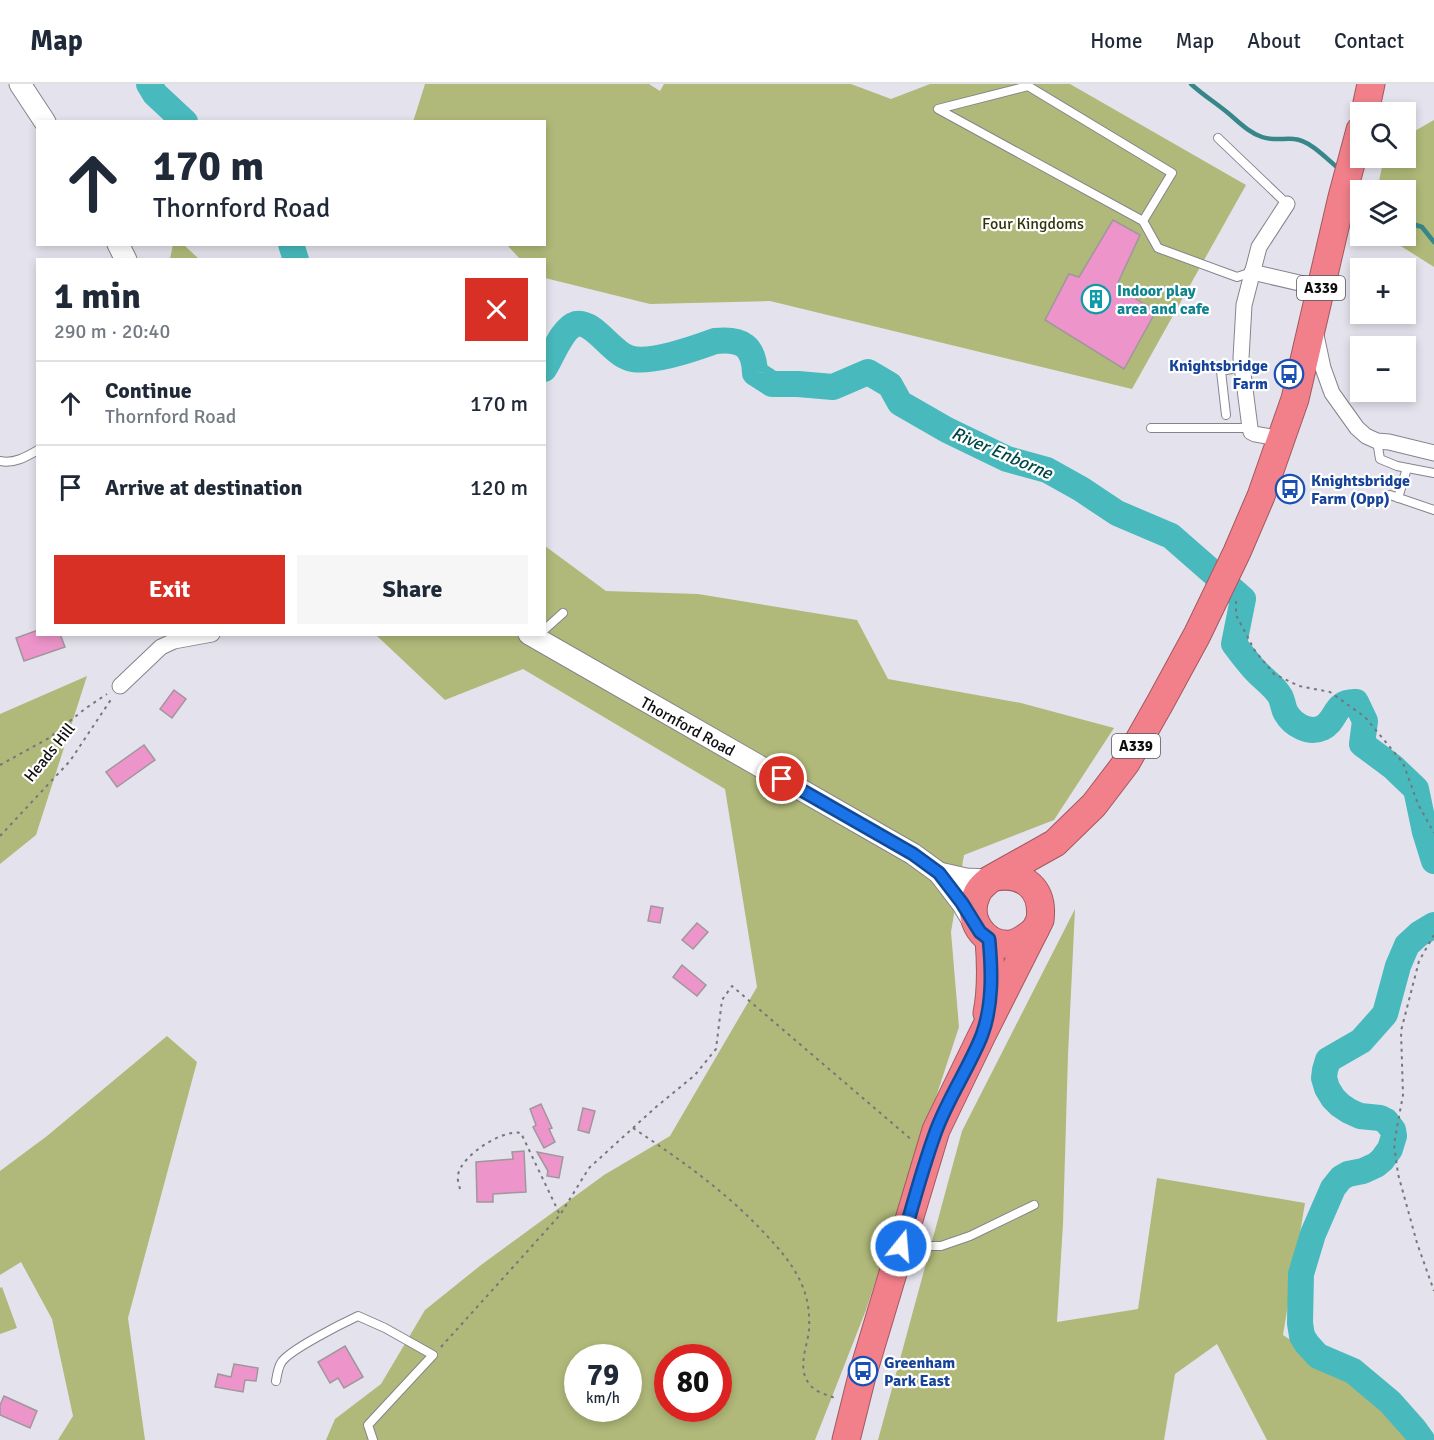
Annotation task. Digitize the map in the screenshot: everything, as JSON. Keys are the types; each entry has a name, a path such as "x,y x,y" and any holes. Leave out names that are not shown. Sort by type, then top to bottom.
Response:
{"highway":[{"path":"1367,102 1371,84"},
{"name":"A339","path":"992,879 1055,843 1094,805 1126,763 1197,635 1237,552 1282,439 1301,378 1350,168"},
{"name":"A339","path":"1039,897 1043,872 1055,843"},
{"path":"848,1439 863,1371 936,1130 1040,920 1039,897 1032,886 1018,877 1006,875 992,879 980,888 973,906 973,915 983,933 991,965 991,988 982,1035"},
{"path":"983,933 1002,944 1014,944 1027,938 1035,930"}],"street":[{"path":"21,84 44,120"},
{"path":"1282,439 1252,436 1241,358 1244,305 1259,247 1287,204"},
{"path":"1252,272 1321,288"},
{"path":"1313,322 1323,368 1332,393 1357,428 1366,436 1377,441 1434,453"},
{"path":"1301,378 1316,383 1332,393"},
{"path":"120,686 161,647 174,641 201,636"},
{"name":"Thornford Road","path":"540,636 913,854 939,873 983,933"},
{"name":"Thornford Road","path":"939,873 966,879 992,879"}],"lane":[{"path":"1143,221 1172,173 1028,86 938,109 1143,221 1158,248 1237,277 1252,272"},
{"path":"1218,138 1287,204"},
{"path":"1226,416 1221,371 1242,367"},
{"path":"1151,428 1252,436"},
{"path":"1377,441 1380,459 1397,466 1434,473"},
{"path":"0,461 9,463 36,451"},
{"path":"1407,468 1394,496 1434,510"},
{"path":"546,627 563,614"},
{"path":"901,1246 941,1246 970,1236 1034,1204"},
{"path":"276,1381 282,1361 322,1334 357,1316 386,1328 433,1355 369,1425 373,1440"}],"path":[{"path":"1236,594 1236,615 1255,651 1274,674 1299,686 1330,692 1365,717 1403,763 1418,804 1434,833"},
{"name":"Heads Hill","path":"0,765 49,738 86,708 120,686"},
{"name":"Heads Hill","path":"0,836 70,761 120,686"},
{"path":"1434,935 1419,961 1401,1031 1403,1095 1394,1144 1398,1174 1417,1243 1434,1291"},
{"path":"433,1355 560,1215 589,1168 695,1075 716,1049 722,1000 732,986 928,1154"},
{"path":"633,1128 715,1186 753,1220 792,1266 809,1306 809,1330 803,1359 804,1377 812,1388 854,1407"},
{"path":"460,1189 457,1177 461,1167 467,1161 488,1142 502,1135 521,1133 560,1215"}],"green space":[{"name":"Four Kingdoms","path":"425,84 649,84 660,91 664,84 851,84 891,99 930,84 1070,84 1246,185 1132,389 770,301 650,304 546,278 546,258 519,258 508,246 546,246 546,120 414,120"},
{"path":"1434,120 1434,267 1401,246 1416,246 1416,180 1379,180 1382,168 1416,168 1416,130"},
{"path":"173,246 185,246 198,258 170,258"},
{"path":"546,547 606,591 698,594 857,620 888,679 1021,703 1114,728 1054,820 964,855 951,932 959,1027 866,1310 815,1440 326,1440 335,1419 381,1384 425,1310 481,1265 604,1175 670,1136 757,987 725,789 523,669 445,700 377,636 546,636"},
{"path":"87,676 36,835 0,864 0,714"},
{"path":"1075,909 1057,1322 1138,1309 1157,1178 1305,1203 1283,1335 1389,1404 1411,1440 1267,1440 1217,1344 1175,1374 1164,1440 878,1440 962,1131"},
{"path":"167,1036 197,1062 128,1318 145,1440 58,1440 73,1416 52,1319 21,1262 0,1275 0,1171 47,1136"},
{"path":"2,1287 17,1328 0,1334 0,1288"}],"building":[{"name":"Indoor play area and cafe","path":"1113,220 1140,235 1116,287 1156,311 1124,369 1045,320 1069,274 1079,277"},
{"path":"36,631 36,636 61,636 65,647 24,661 16,638"},
{"path":"174,690 186,699 172,718 160,709"},
{"path":"144,745 155,760 117,787 106,772"},
{"path":"651,906 663,908 660,923 648,921"},
{"path":"697,923 708,932 693,949 682,940"},
{"path":"682,965 706,985 697,996 673,977"},
{"path":"541,1104 552,1128 549,1129 555,1142 544,1148 533,1127 536,1125 530,1109"},
{"path":"583,1108 595,1111 589,1133 578,1130"},
{"path":"524,1151 526,1192 493,1194 493,1202 477,1202 476,1162 513,1159 512,1152"},
{"path":"537,1152 563,1157 559,1178 547,1176 548,1171"},
{"path":"345,1346 363,1377 344,1388 338,1378 330,1383 318,1362"},
{"path":"234,1364 258,1368 256,1381 245,1380 243,1392 215,1387 218,1374 231,1377"},
{"path":"4,1396 37,1411 30,1428 0,1415 0,1405"}],"waterway":[{"name":"River Enborne","path":"149,84 155,94 183,120"},
{"path":"1191,84 1252,132 1270,139 1300,140 1318,151 1340,170"},
{"path":"1416,225 1422,227 1434,242"},
{"name":"River Enborne","path":"292,246 295,258"},
{"name":"River Enborne","path":"546,365 566,331 576,324 582,324 596,332 623,355 637,360 660,358 715,341 739,343 749,350 755,373 772,384 833,387 868,372 890,385 900,403 947,430 1007,459 1047,470 1117,513 1171,536 1243,599 1234,644 1278,693 1286,713 1293,721 1307,729 1317,730 1327,725 1343,705 1356,702 1365,721 1362,744 1393,767 1416,789 1434,861"},
{"name":"River Enborne","path":"1422,1440 1390,1402 1353,1371 1318,1356 1307,1344 1302,1336 1300,1323 1301,1274 1313,1234 1333,1188 1341,1178 1363,1171 1382,1160 1390,1149 1394,1136 1393,1130 1386,1121 1380,1118 1360,1116 1349,1111 1333,1098 1324,1078 1328,1060 1361,1041 1385,1014 1398,966 1407,945 1434,925"}],"place":[{"name":"Indoor play area and cafe","path":"1096,299"},
{"name":"Knightsbridge Farm","path":"1289,374"},
{"name":"Knightsbridge Farm (Opp)","path":"1290,489"},
{"name":"Greenham Park East","path":"863,1371"}],"route":[{"path":"782,779 913,854 939,873 980,932 989,939 991,988 982,1035 936,1130 901,1246"}]}
